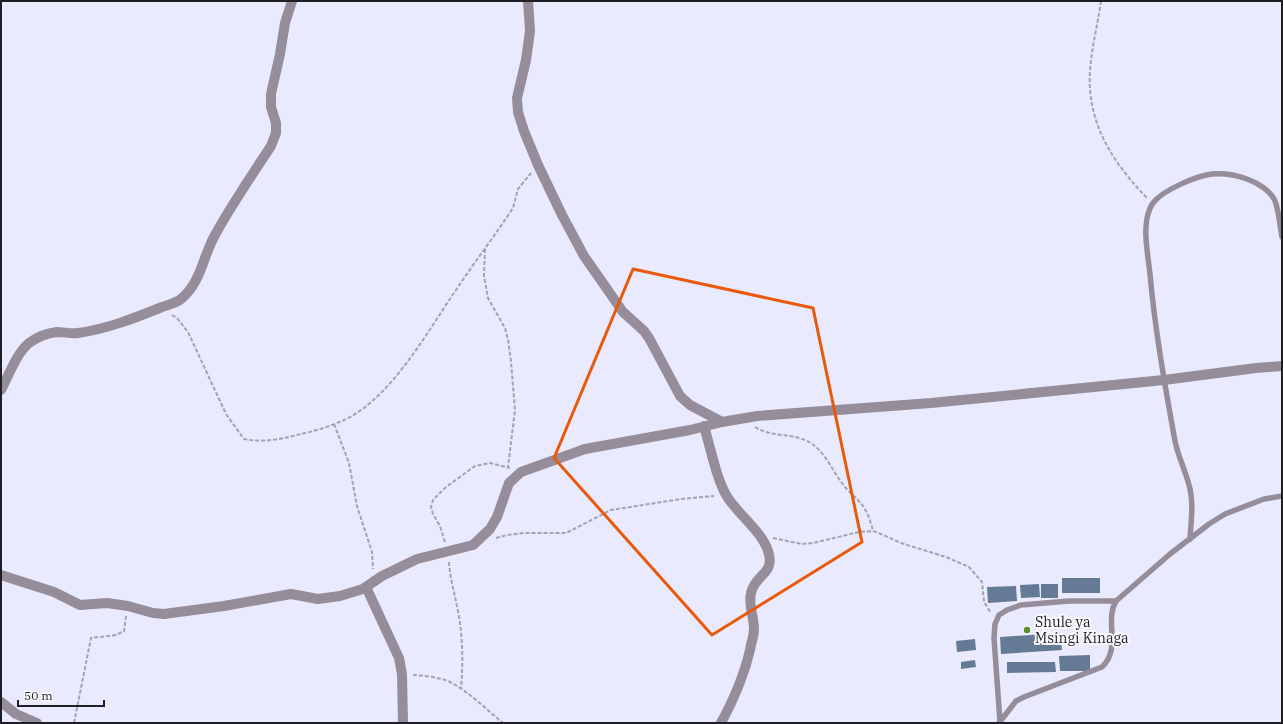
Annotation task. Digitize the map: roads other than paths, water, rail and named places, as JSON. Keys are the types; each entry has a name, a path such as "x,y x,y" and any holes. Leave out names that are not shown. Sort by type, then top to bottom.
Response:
{"street":[{"path":"1,390 20,355 29,344 42,336 57,332 76,334 131,320 180,300 190,291 197,280 214,237 271,146 276,133 271,107 271,94 285,23 292,1"},
{"path":"528,1 530,31 526,60 517,98 517,105 524,131 538,165 571,233 584,256 623,312 644,331 649,338 680,396 690,405 722,422"},
{"path":"1,575 54,592 80,605 107,603 128,606 153,614 164,614 224,606 291,594 322,599 356,592 398,567 411,562 473,545 485,533 497,517 509,483 521,472 585,449 757,416 931,403 1164,380 1282,366"},
{"path":"704,426 722,484 728,498 765,542 771,560 770,567 751,591 750,597 754,619 754,631 745,672 721,723"},
{"path":"370,584 399,658 402,674 402,723"},
{"path":"1,702 16,714 36,723"}],"lane":[{"path":"1190,539 1192,516 1190,486 1176,446 1164,380 1151,286 1147,234 1148,215 1152,203 1177,186 1192,179 1211,174 1225,174 1237,176 1267,190 1275,201 1282,237"},
{"path":"999,722 1016,701 1097,670 1107,662 1112,645 1113,608 1116,601 1190,539 1225,514 1264,499 1281,495"},
{"path":"999,722 994,638 995,624 999,615 1021,605 1069,601 1116,601"}],"place":[{"name":"Shule ya Msingi Kinaga","path":"1027,630"}]}
